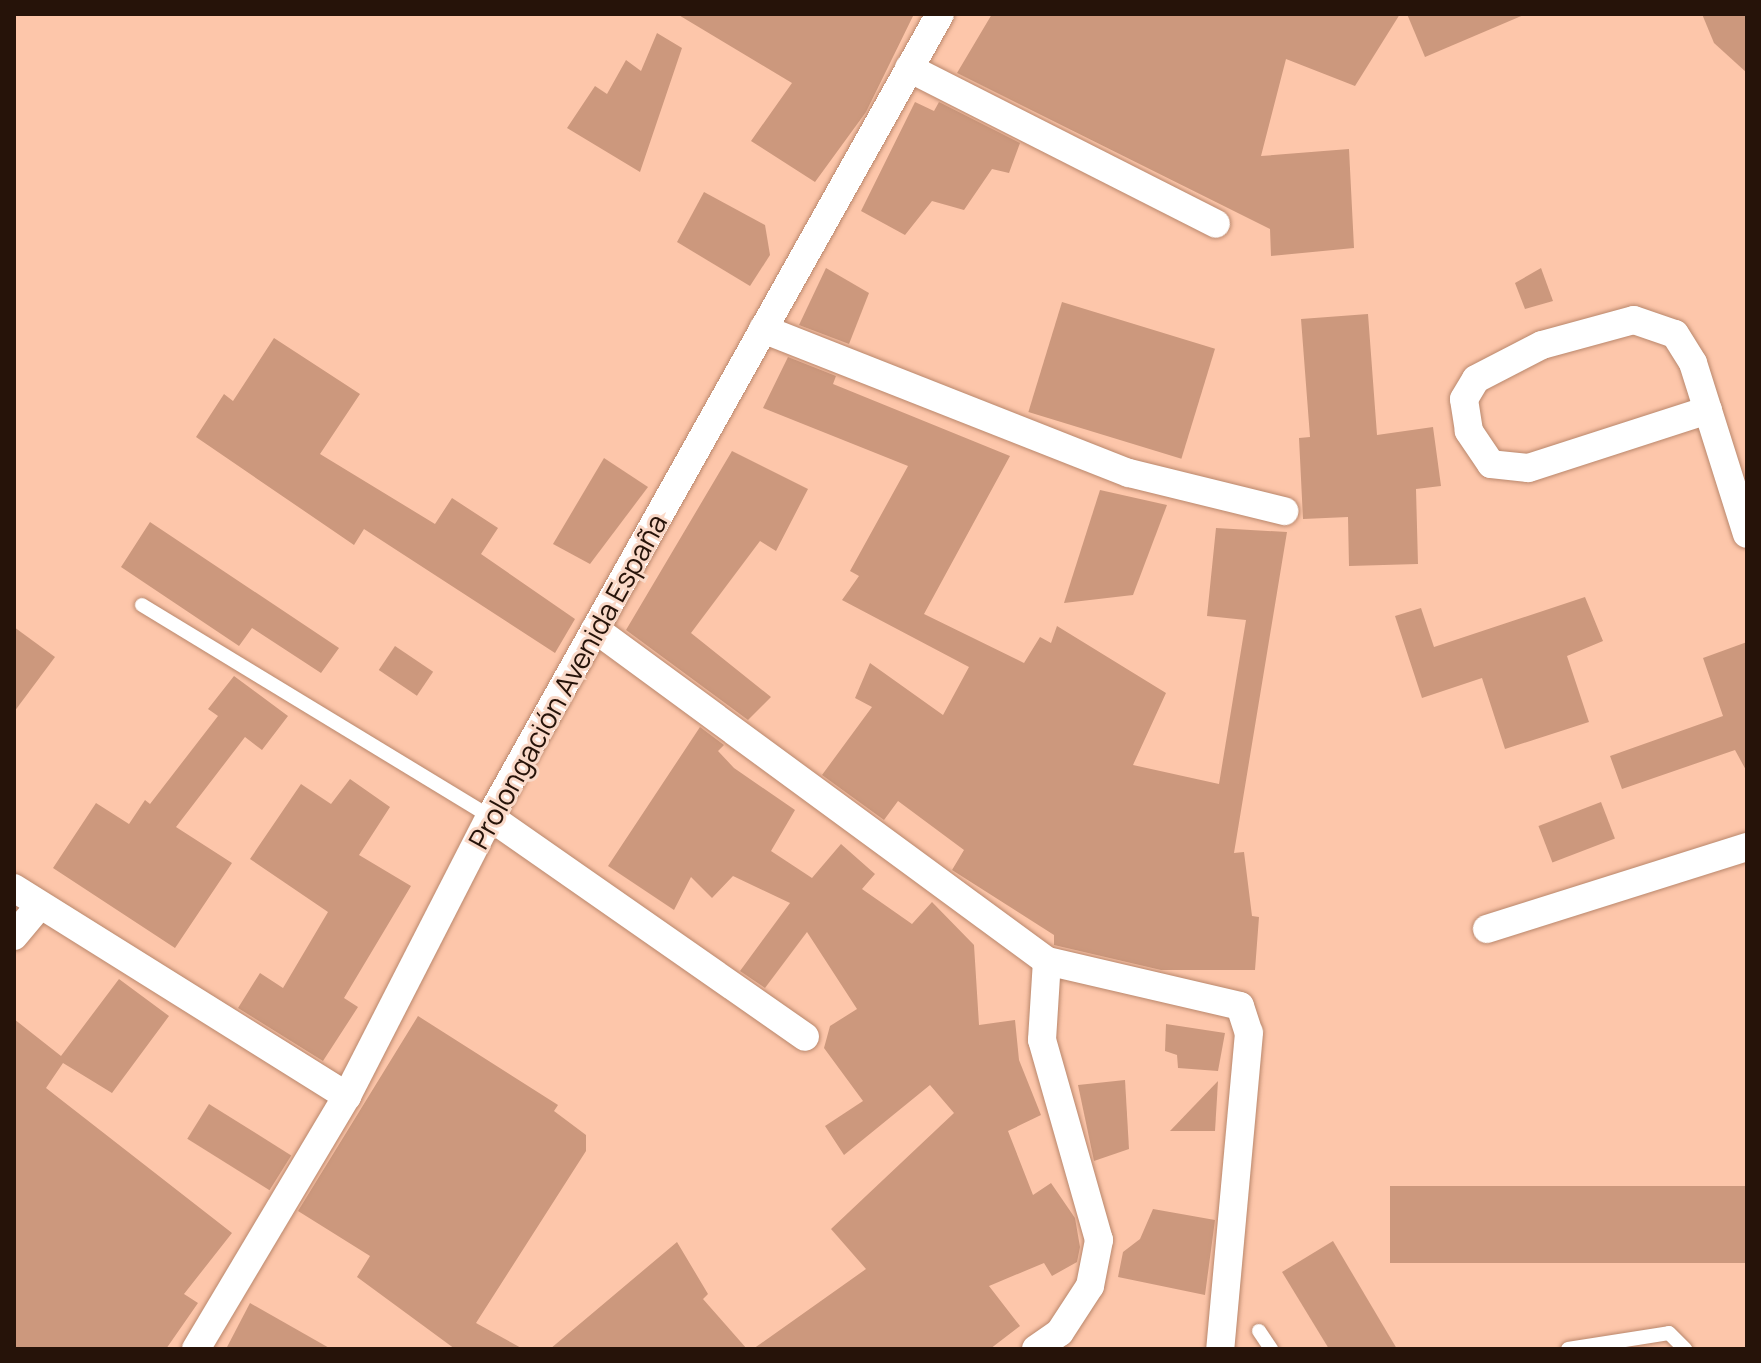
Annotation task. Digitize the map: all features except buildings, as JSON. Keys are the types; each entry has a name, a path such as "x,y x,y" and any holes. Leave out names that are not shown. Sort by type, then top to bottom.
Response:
{"street":[{"name":"Prolongación Avenida España","path":"196,1349 347,1096 490,817 940,14"},
{"path":"909,68 1216,224"},
{"path":"1708,410 1528,468 1491,464 1469,431 1464,399 1476,379 1542,345 1634,320 1675,334 1708,410 1747,534"},
{"path":"763,329 1129,473 1284,511"},
{"path":"595,629 1047,961 1240,1006 1247,1018 1220,1349"},
{"path":"490,817 805,1037"},
{"path":"1487,929 1747,847"},
{"path":"14,888 347,1096"},
{"path":"14,936 40,905"},
{"path":"1036,1349 1060,1332 1090,1286 1099,1240 1042,1040 1047,961"}],"lane":[{"path":"142,605 490,817"},
{"path":"1259,1331 1271,1349"},
{"path":"1568,1349 1669,1333 1685,1349"}]}
